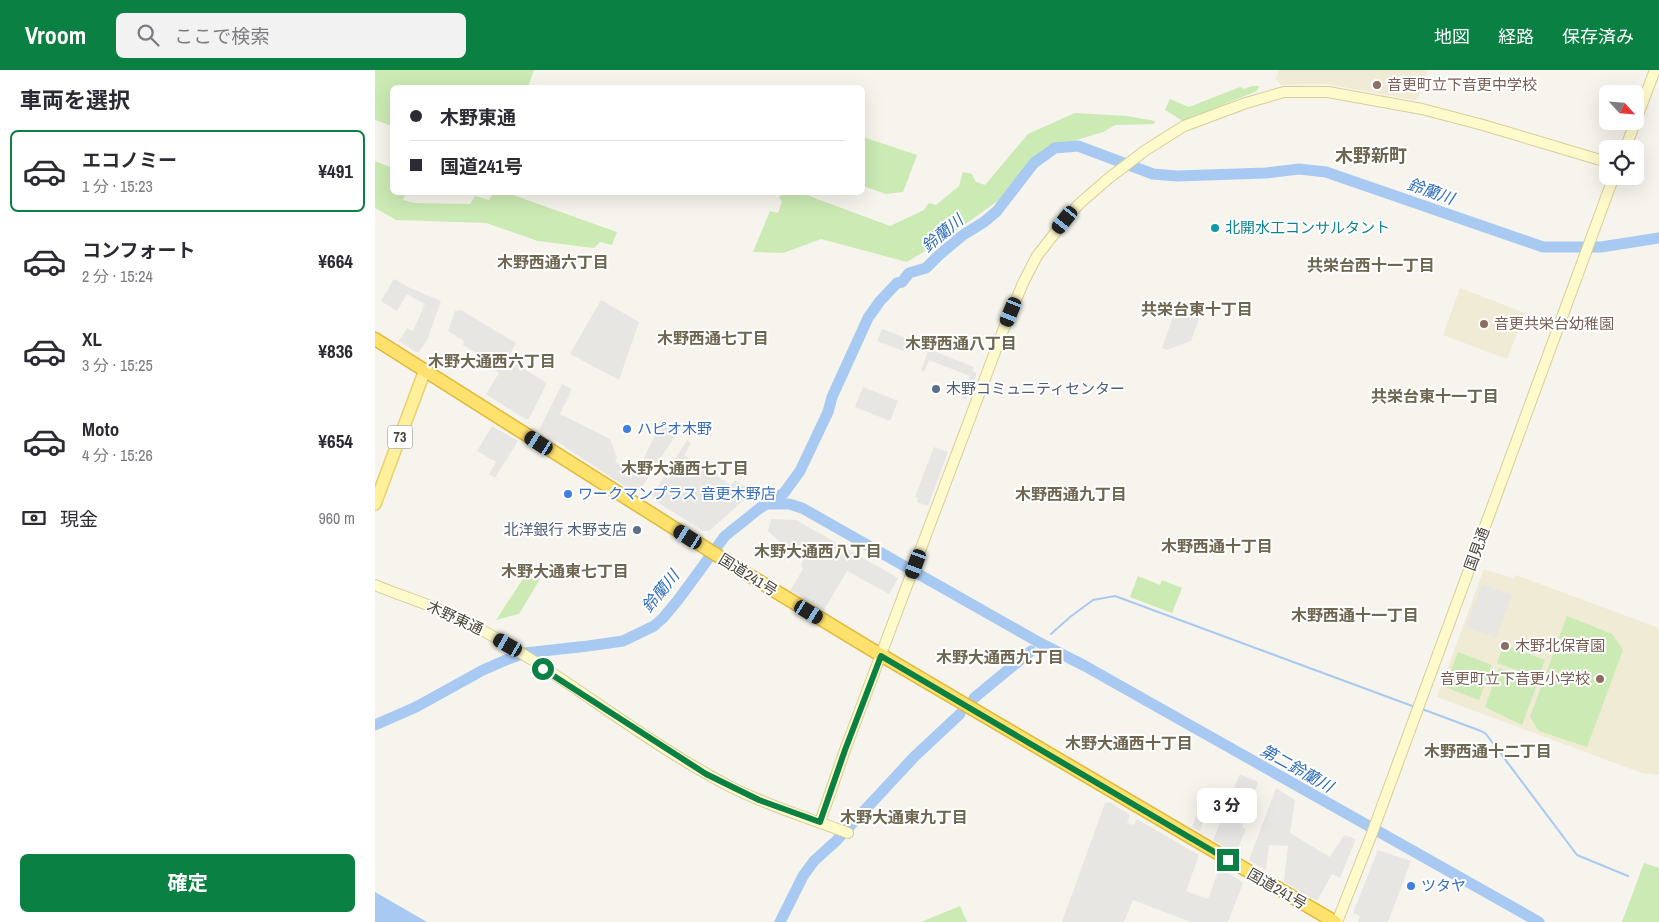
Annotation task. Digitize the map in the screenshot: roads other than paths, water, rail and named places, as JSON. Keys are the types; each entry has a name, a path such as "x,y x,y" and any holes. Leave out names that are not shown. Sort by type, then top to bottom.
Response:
{"highway":[{"name":"国道241号","path":"375,339 706,549 881,656 1336,922"}],"main road":[{"name":"73","path":"375,504 425,370"}],"street":[{"path":"1628,140 1655,70"},
{"path":"820,822 845,750 1004,328 1024,281 1037,256 1065,220 1079,204 1118,170 1173,132 1215,114 1284,92 1307,91 1328,92 1422,109 1483,124 1599,160"},
{"name":"国見通","path":"1336,922 1371,836 1612,185"},
{"name":"木野東通","path":"375,586 464,620 508,645 706,774 759,800 844,831"}],"water":[{"path":"375,892 427,922 375,922"}],"waterway":[{"name":"鈴蘭川","path":"375,725 416,707 483,670 525,653 623,641 654,626 678,600 725,536 760,508 784,493 800,471 828,412 832,397 868,318 880,301 897,283 902,282 909,273 926,268 963,235 997,211 1034,163 1055,148 1078,146 1153,174 1177,176 1266,173 1299,169 1326,172 1543,247 1601,247 1659,238"},
{"name":"第二鈴蘭川","path":"768,504 789,504 802,508 1539,922"},
{"path":"1051,634 1093,600 1115,596 1415,707"},
{"name":"第二鈴蘭川","path":"974,698 1031,651"},
{"path":"1422,709 1486,734 1577,855 1628,876"},
{"name":"第二鈴蘭川","path":"780,922 803,876 814,861 836,841 915,756 960,714"}],"place":[{"name":"音更町立下音更中学校","path":"1377,85"},
{"name":"北開水工コンサルタント","path":"1215,228"},
{"name":"音更共栄台幼稚園","path":"1484,324"},
{"name":"木野コミュニティセンター","path":"936,389"},
{"name":"ハピオ木野","path":"627,429"},
{"name":"ワークマンプラス 音更木野店","path":"568,494"},
{"name":"北洋銀行 木野支店","path":"637,530"},
{"name":"木野北保育園","path":"1505,646"},
{"name":"音更町立下音更小学校","path":"1600,679"},
{"name":"ツタヤ","path":"1411,886"}],"district":[{"name":"木野新町","path":"1371,156"},
{"name":"木野西通六丁目","path":"553,262"},
{"name":"共栄台西十一丁目","path":"1371,265"},
{"name":"共栄台東十丁目","path":"1197,309"},
{"name":"木野西通七丁目","path":"713,338"},
{"name":"木野西通八丁目","path":"961,343"},
{"name":"木野大通西六丁目","path":"492,361"},
{"name":"共栄台東十一丁目","path":"1435,396"},
{"name":"木野大通西七丁目","path":"685,468"},
{"name":"木野西通九丁目","path":"1071,494"},
{"name":"木野西通十丁目","path":"1217,546"},
{"name":"木野大通西八丁目","path":"818,551"},
{"name":"木野大通東七丁目","path":"565,571"},
{"name":"木野西通十一丁目","path":"1355,615"},
{"name":"木野大通西九丁目","path":"1000,657"},
{"name":"木野大通西十丁目","path":"1129,743"},
{"name":"木野西通十二丁目","path":"1488,751"},
{"name":"木野大通東九丁目","path":"904,817"}]}
